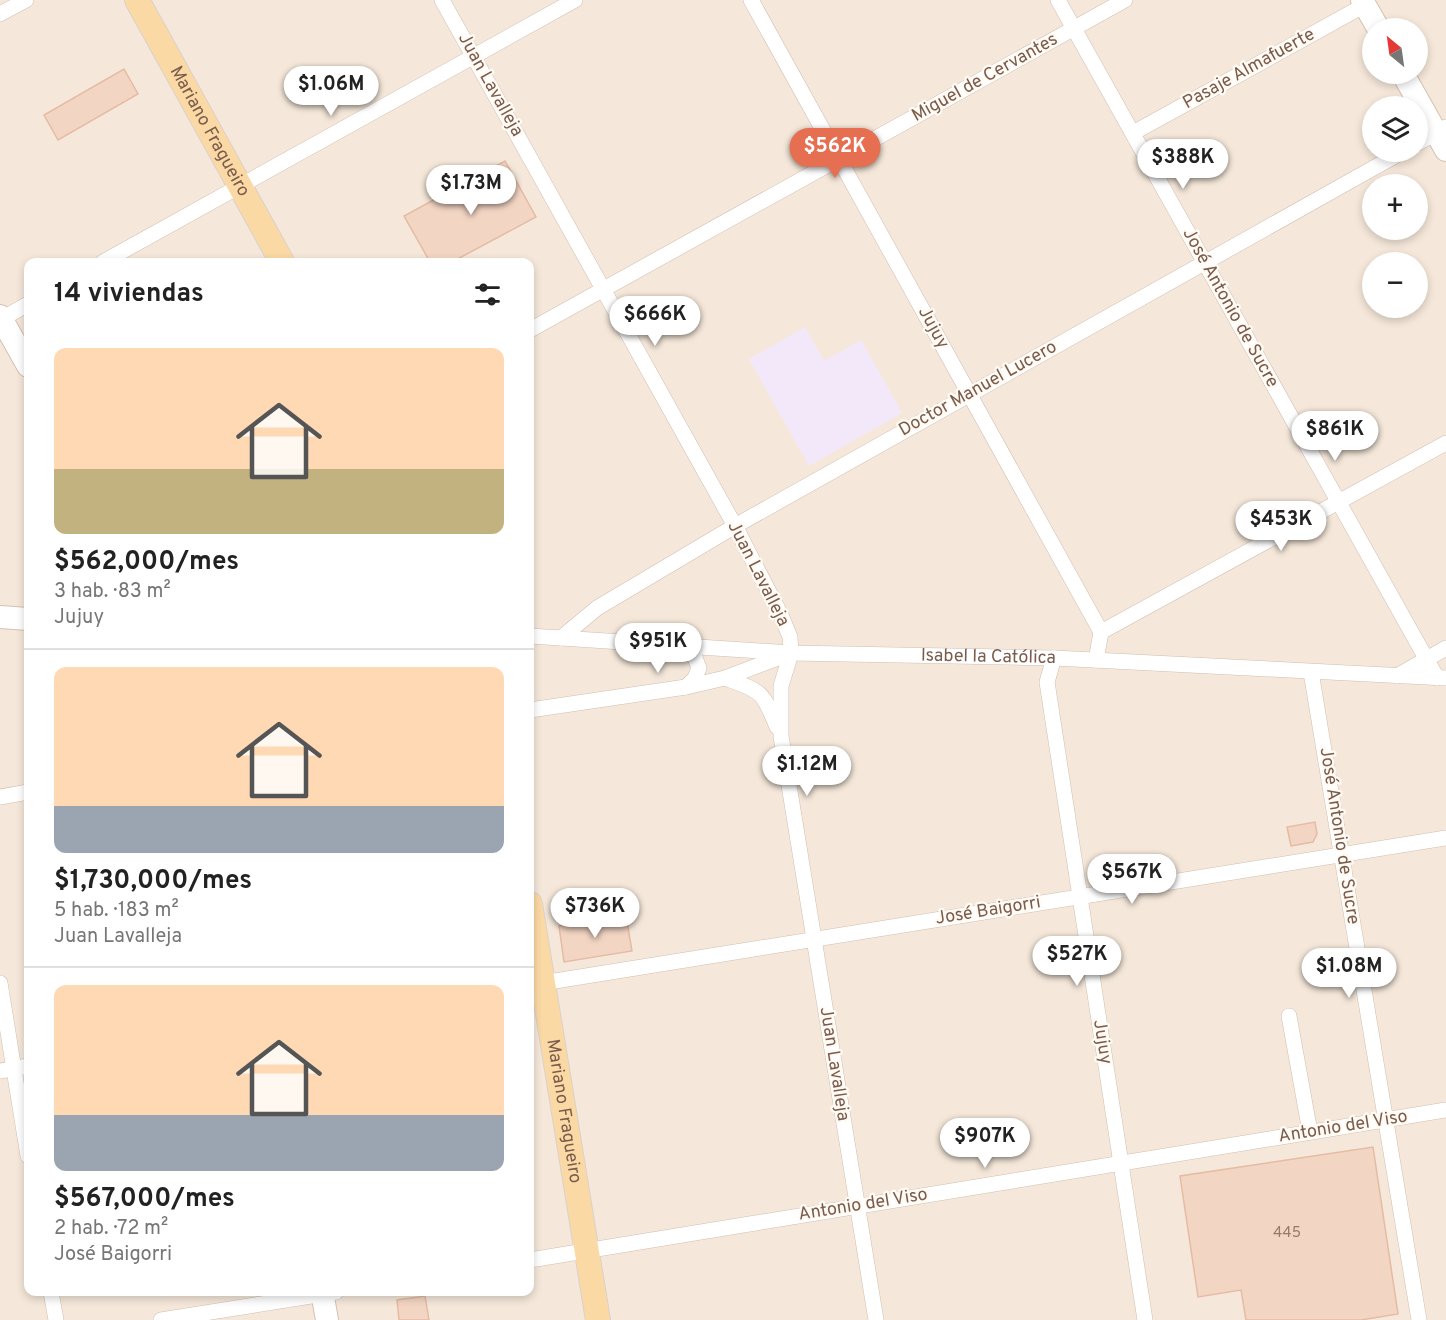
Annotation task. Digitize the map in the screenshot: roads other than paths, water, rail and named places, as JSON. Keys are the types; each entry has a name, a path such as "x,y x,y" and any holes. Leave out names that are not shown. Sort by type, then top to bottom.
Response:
{"main road":[{"name":"Mariano Fragueiro","path":"136,0 280,258"},
{"name":"Mariano Fragueiro","path":"534,957 536,984 598,1320"}],"street":[{"path":"0,14 26,0"},
{"name":"Juan Lavalleja","path":"442,0 735,526 781,615 790,638 791,653 781,686 781,736 876,1320"},
{"path":"110,258 575,0"},
{"name":"Jujuy","path":"751,0 1101,632"},
{"name":"José Antonio de Sucre","path":"1058,0 1426,659 1441,678"},
{"name":"Miguel de Cervantes","path":"534,328 1125,0"},
{"path":"1364,2 1373,18"},
{"name":"Pasaje Almafuerte","path":"1133,133 1364,2"},
{"path":"1408,84 1436,138"},
{"name":"Doctor Manuel Lucero","path":"561,638 597,608 735,526 1384,162"},
{"path":"24,306 1,318 24,359"},
{"path":"1096,660 1101,632 1446,443"},
{"path":"0,617 24,618"},
{"name":"Isabel la Católica","path":"534,636 791,653 1054,658 1441,678"},
{"path":"684,646 695,658 699,668 695,678 686,687"},
{"path":"1397,676 1446,648"},
{"path":"534,709 686,687 725,678 791,653"},
{"name":"Jujuy","path":"1054,658 1047,682 1145,1320"},
{"name":"José Antonio de Sucre","path":"1311,672 1419,1320"},
{"path":"725,678 762,695 781,736"},
{"path":"0,796 24,793"},
{"name":"José Baigorri","path":"536,984 1446,838"},
{"path":"0,983 24,1131"},
{"path":"1289,1016 1310,1132"},
{"name":"Antonio del Viso","path":"534,1259 1446,1110"},
{"path":"52,1296 56,1320"},
{"path":"161,1320 303,1296"},
{"path":"327,1296 327,1320"}]}
